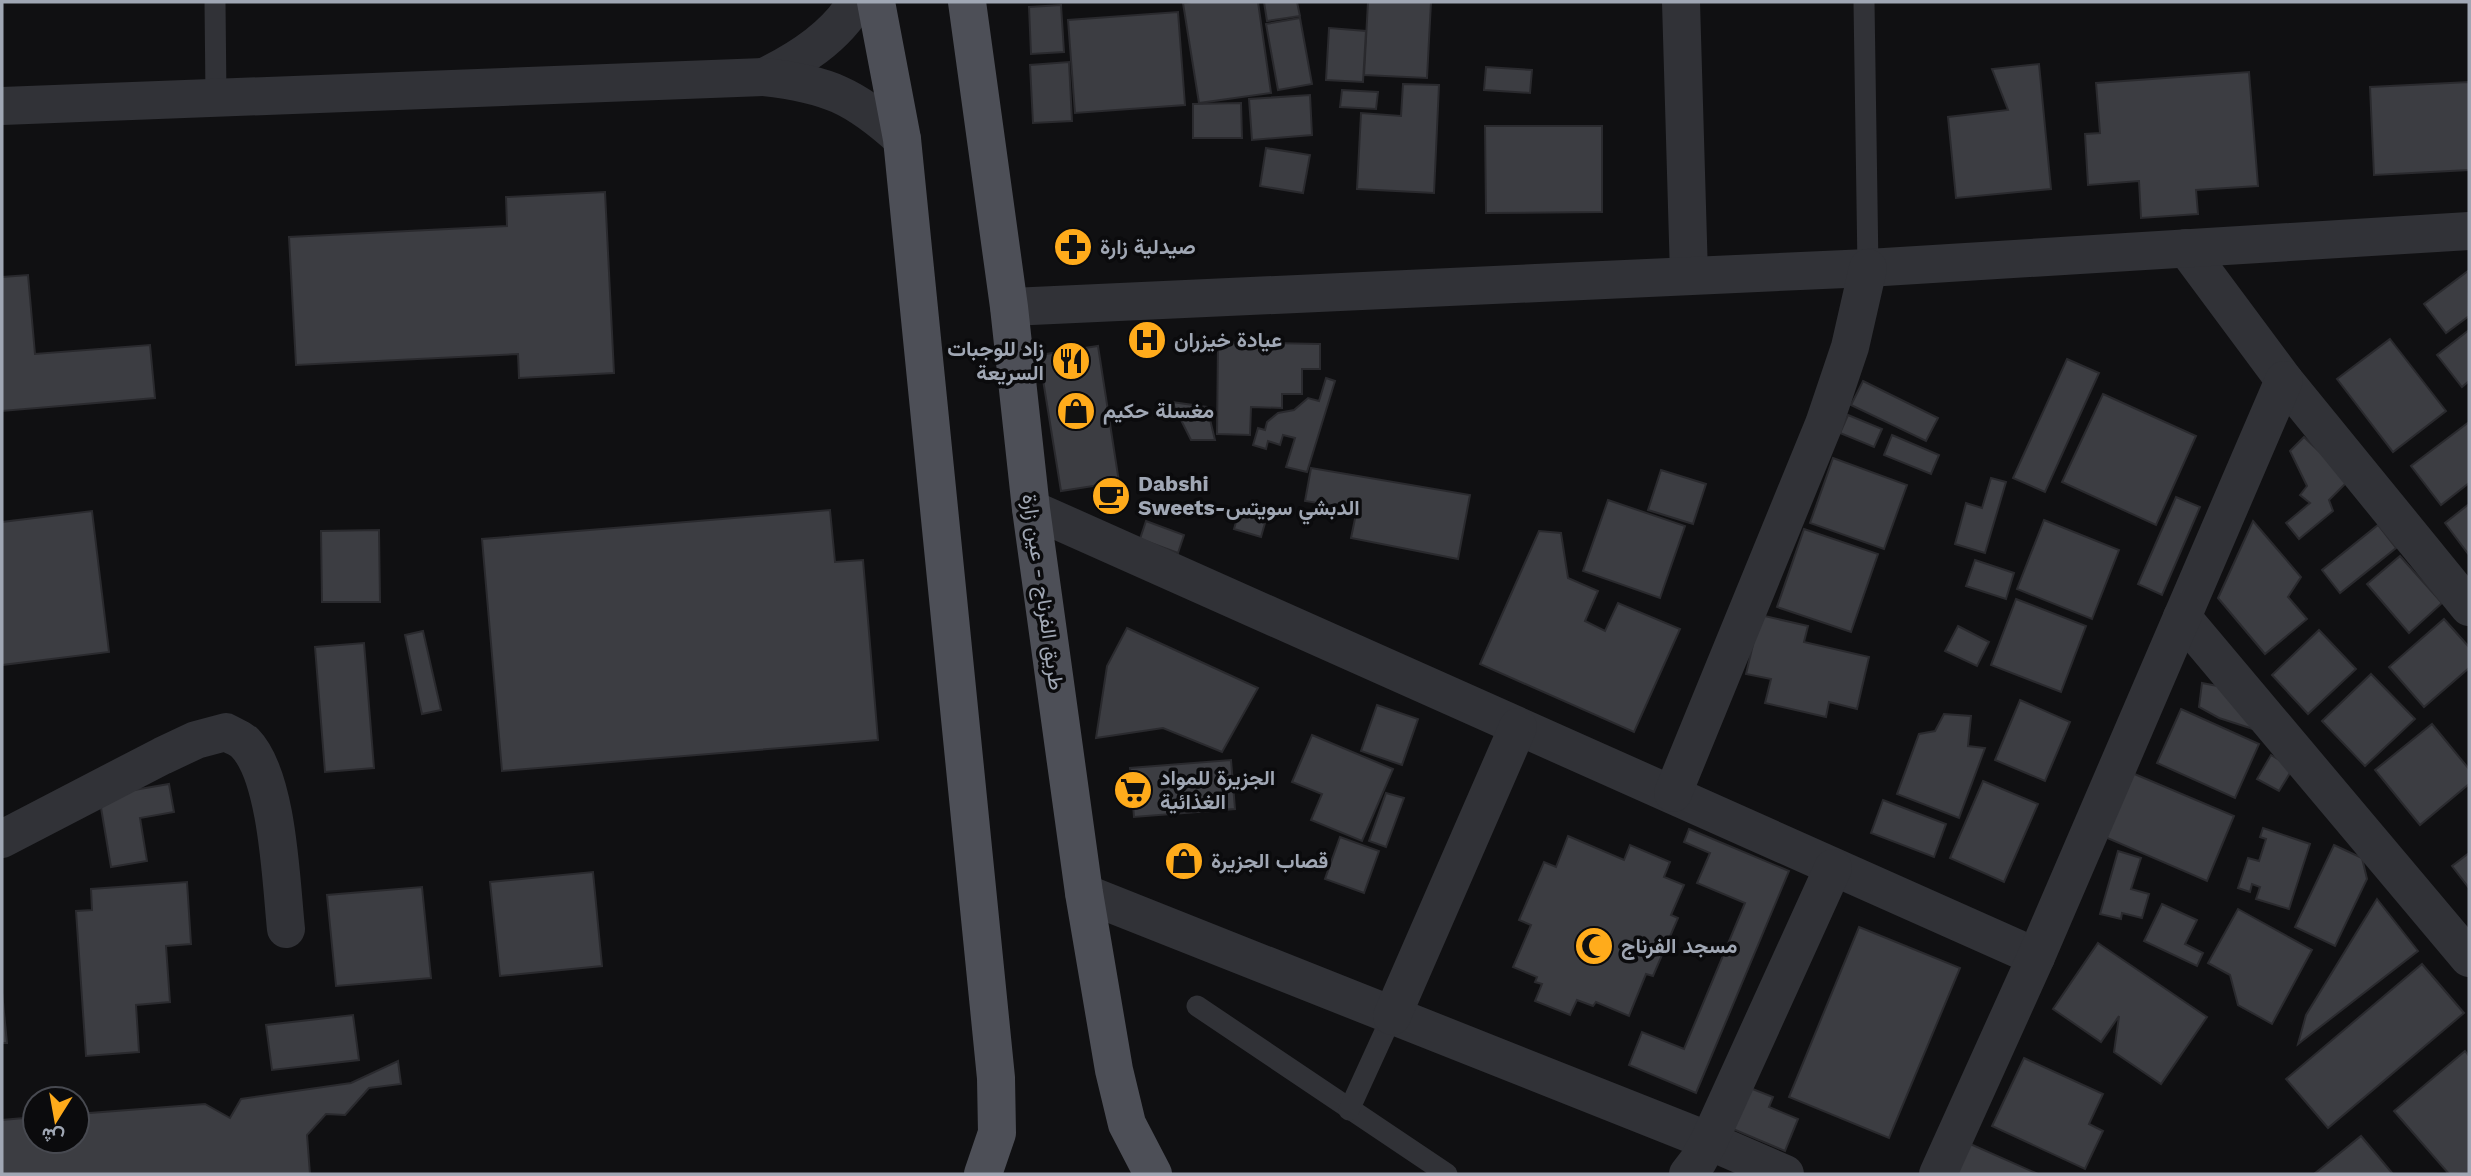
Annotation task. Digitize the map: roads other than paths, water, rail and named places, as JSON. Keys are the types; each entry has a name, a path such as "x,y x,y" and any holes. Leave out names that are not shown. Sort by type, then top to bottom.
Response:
{"main road":[{"path":"876,2 902,139 996,1078 1002,1174"},
{"name":"طريق الفرناج - عين زارة","path":"967,2 1009,307 1031,509 1084,893 1114,1070 1127,1124 1153,1174"},
{"path":"1124,1174 1127,1124"},
{"path":"983,1174 998,1133"}],"street":[{"path":"764,77 798,60 827,36 856,2"},
{"path":"1681,2 1689,275"},
{"path":"2,106 764,77 802,81 839,94 873,113 902,139"},
{"path":"1009,307 1868,268 2469,231"},
{"path":"2186,248 2284,380 2469,607"},
{"path":"1673,793 1824,424 1850,347 1868,268"},
{"path":"1938,1174 2036,957 2284,380"},
{"path":"1031,509 2036,957"},
{"path":"2182,617 2469,958"},
{"path":"1392,1016 1518,727"},
{"path":"2,839 162,756 196,740 226,732 244,742 261,768 275,828 286,929"},
{"path":"1688,1174 1709,1140 1833,868"},
{"path":"1084,893 1709,1140 1785,1174"}],"lane":[{"path":"215,2 216,98"},
{"path":"1864,2 1868,268"},
{"path":"1197,1006 1447,1174"},
{"path":"1349,1110 1392,1016"}],"place":[{"name":"صيدلية زارة","path":"1073,247"},
{"name":"عيادة خيزران","path":"1147,340"},
{"name":"زاد للوجبات السريعة","path":"1071,361"},
{"name":"مغسلة حكيم","path":"1076,411"},
{"name":"Dabshi Sweets-الدبشي سويتس","path":"1111,496"},
{"name":"الجزيرة للمواد الغذائية","path":"1133,790"},
{"name":"قصاب الجزيرة","path":"1184,861"},
{"name":"مسجد الفرناج","path":"1594,946"}]}
